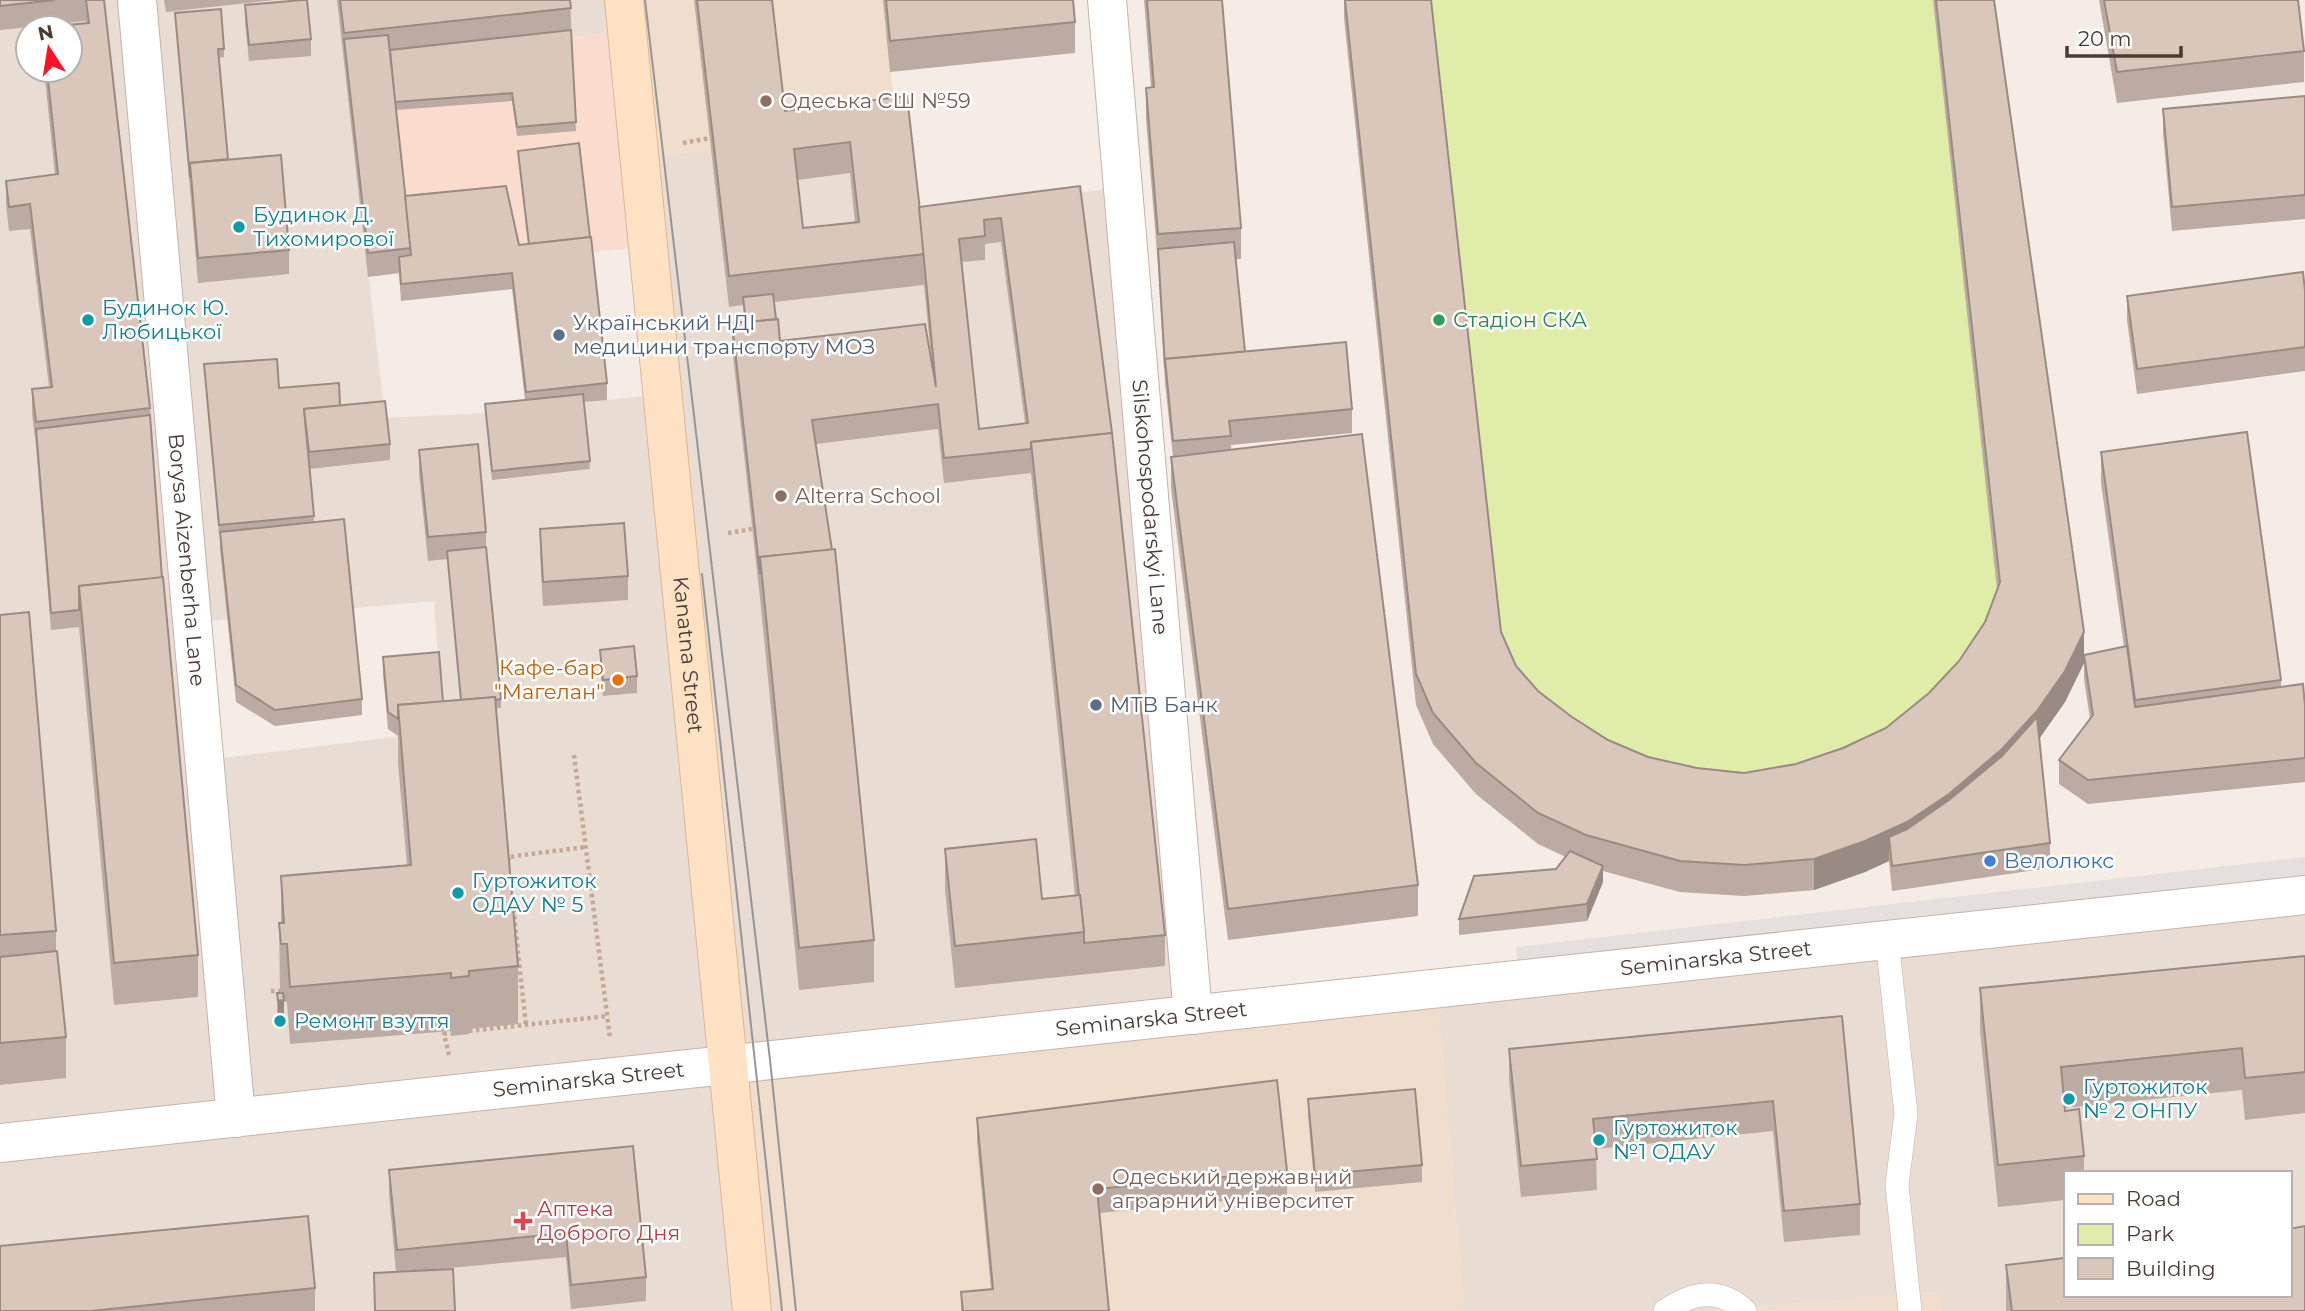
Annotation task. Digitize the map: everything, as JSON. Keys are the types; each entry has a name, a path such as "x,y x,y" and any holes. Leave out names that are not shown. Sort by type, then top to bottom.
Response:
{"main road":[{"name":"Kanatna Street","path":"624,0 752,1311"}],"street":[{"name":"Borysa Aizenberha Lane","path":"136,0 236,1118"},
{"name":"Silskohospodarskyi Lane","path":"1107,0 1193,1015"},
{"name":"Seminarska Street","path":"0,1143 2305,895"}],"lane":[{"path":"1887,940 1906,1114 1897,1185 1910,1311"},
{"path":"1665,1311 1697,1296 1712,1293 1734,1300 1745,1311"}],"path":[{"path":"683,143 710,138"},
{"path":"728,533 752,529"},
{"path":"575,755 610,1039"},
{"path":"508,866 508,857 586,848"},
{"path":"511,883 526,1026"},
{"path":"271,991 280,991"},
{"path":"469,1031 607,1016"},
{"path":"450,1059 444,1034 451,1033"}],"shaded area":[{"path":"0,0 122,0 234,1114 0,1139"},
{"path":"142,0 620,0 624,31 344,64 385,418 485,413 654,395 725,1063 238,1114 206,760 443,731 434,601 196,622"},
{"name":"Одеська CШ №59","path":"628,0 883,0 897,130 644,157"},
{"path":"624,31 647,246 368,277 344,64"},
{"path":"897,130 916,211 1120,188 1191,1012 731,1063 644,157"},
{"path":"2305,857 2305,890 1519,979 1516,947"},
{"path":"2305,905 2305,1311 1942,1311 1940,1292 1702,1311 1464,1311 1437,995"},
{"name":"Одеський державний аграрний університет","path":"1437,995 1464,1311 756,1311 731,1066"},
{"path":"728,1067 750,1311 0,1311 0,1149"},
{"path":"1940,1292 1942,1311 1702,1311"}],"green space":[{"path":"1344,0 1990,0 2084,663 2065,702 2037,742 1907,853 1865,872 1814,890 1744,896 1680,892 1586,866 1538,844 1476,794 1433,744"}],"building":[{"path":"0,0 55,0 0,6"},
{"name":"Будинок Ю. Любицької","path":"86,0 104,0 150,408 36,422 32,389 52,387 30,204 9,207 6,181 58,174 48,84 84,84 84,23 89,23"},
{"path":"307,0 311,39 249,45 245,5"},
{"path":"340,0 570,0 571,8 344,33"},
{"path":"697,0 772,0 785,111 907,96 925,254 729,276","holes":["850,142 859,222 803,228 794,149"]},
{"path":"886,0 1073,0 1075,22 890,41"},
{"path":"1147,0 1222,0 1241,228 1158,234 1146,88 1154,87"},
{"path":"1345,0 1431,0 1501,632 1516,666 1538,691 1608,740 1648,757 1697,768 1744,773 1796,764 1843,748 1886,728 1929,693 1959,661 1985,622 2000,582 1936,0 1994,0 2084,632 2065,671 2037,711 2002,749 1949,794 1907,822 1865,841 1814,859 1744,865 1680,861 1586,835 1538,813 1476,763 1433,713 1416,674"},
{"path":"2104,0 2298,0 2304,51 2117,72"},
{"name":"Будинок Д. Тихомирової","path":"221,9 224,49 218,49 228,159 190,163 190,178 175,13"},
{"path":"571,30 576,122 517,127 512,93 395,102 390,50"},
{"path":"388,35 411,248 368,253 344,39"},
{"path":"2305,96 2305,195 2172,207 2163,109"},
{"path":"579,143 590,237 529,244 518,151"},
{"name":"Будинок Д. Тихомирової","path":"281,155 289,250 198,258 190,163"},
{"path":"506,186 519,245 591,237 607,383 526,392 512,273 401,284 399,257 411,255 405,196"},
{"path":"1080,186 1112,433 1031,442 1031,449 944,458 938,404 812,420 832,550 760,557 760,574 732,323 778,319 780,341 925,324 936,387 919,207","holes":["1001,218 1028,423 979,429 959,239 985,236 984,220"]},
{"path":"1234,242 1245,352 1165,359 1165,367 1158,249"},
{"path":"2303,272 2305,347 2137,369 2127,296"},
{"path":"773,294 776,319 746,322 743,297"},
{"path":"1346,342 1352,409 1229,421 1231,436 1173,441 1165,359"},
{"path":"277,359 279,388 339,383 340,406 304,409 314,516 219,525 204,364"},
{"path":"583,394 590,461 492,471 485,404"},
{"path":"385,401 390,444 309,452 304,409"},
{"path":"150,415 162,578 79,586 79,610 51,613 36,429"},
{"path":"2247,432 2281,680 2135,700 2101,452"},
{"name":"МТВ Банк","path":"1112,433 1165,935 1084,943 1031,442"},
{"path":"1362,434 1418,885 1228,909 1171,457"},
{"path":"478,444 486,532 428,537 419,450"},
{"path":"344,519 362,699 275,710 236,685 220,532"},
{"path":"624,523 628,576 543,582 540,529"},
{"path":"486,547 501,699 496,700 495,697 461,700 447,551"},
{"path":"835,549 874,940 799,948 760,557"},
{"path":"163,577 198,955 114,963 79,586"},
{"path":"29,612 56,931 0,935 0,615"},
{"path":"634,646 637,676 603,680 600,650"},
{"path":"2127,646 2135,707 2303,684 2305,758 2088,780 2059,760 2093,715 2084,655"},
{"path":"439,652 443,702 398,705 398,719 388,712 383,657"},
{"name":"Гуртожиток ОДАУ № 5","path":"495,697 518,966 469,971 469,976 451,978 451,973 290,987 287,944 281,944 279,923 284,923 281,876 411,865 398,705"},
{"path":"2037,717 2050,843 1892,866 1889,837 1907,829 1949,800 2002,756"},
{"path":"1036,839 1042,899 1080,895 1084,932 955,946 945,849"},
{"path":"1570,851 1603,866 1587,904 1459,919 1474,876 1556,869"},
{"path":"57,951 66,1037 0,1043 0,957"},
{"name":"Гуртожиток № 2 ОНПУ","path":"2305,956 2305,1072 2245,1078 2242,1048 2061,1067 2065,1111 2079,1109 2084,1156 1998,1165 1980,988"},
{"path":"277,993 283,993 284,1000 278,1001"},
{"name":"Гуртожиток №1 ОДАУ","path":"1842,1016 1860,1204 1784,1211 1773,1101 1593,1119 1597,1159 1521,1166 1509,1049"},
{"path":"1277,1080 1287,1171 1097,1189 1109,1311 963,1311 961,1292 993,1289 977,1118"},
{"path":"1415,1089 1422,1165 1315,1175 1308,1099"},
{"path":"633,1146 646,1277 571,1285 566,1233 397,1250 389,1170"},
{"path":"308,1216 315,1288 91,1311 0,1311 0,1246"},
{"path":"2305,1226 2305,1311 2012,1311 2006,1265 2064,1258 2064,1297 2291,1297 2291,1229"},
{"path":"453,1269 455,1311 375,1311 374,1273"}],"tram line":[{"path":"645,0 770,1060 796,1311"},
{"path":"702,574 782,1311"}],"place":[{"name":"Одеська CШ №59","path":"766,101"},
{"name":"Будинок Д. Тихомирової","path":"239,227"},
{"name":"Будинок Ю. Любицької","path":"88,320"},
{"name":"Стадіон СКА","path":"1439,320"},
{"name":"Український НДІ медицини транспорту МОЗ","path":"559,335"},
{"name":"Alterra School","path":"781,496"},
{"name":"Кафе-бар \"Магелан\"","path":"618,680"},
{"name":"МТВ Банк","path":"1096,705"},
{"name":"Велолюкс","path":"1990,861"},
{"name":"Гуртожиток ОДАУ № 5","path":"458,893"},
{"name":"Ремонт взуття","path":"280,1021"},
{"name":"Гуртожиток № 2 ОНПУ","path":"2069,1099"},
{"name":"Гуртожиток №1 ОДАУ","path":"1599,1140"},
{"name":"Одеський державний аграрний університет","path":"1098,1189"},
{"name":"Аптека Доброго Дня","path":"523,1221"}]}
